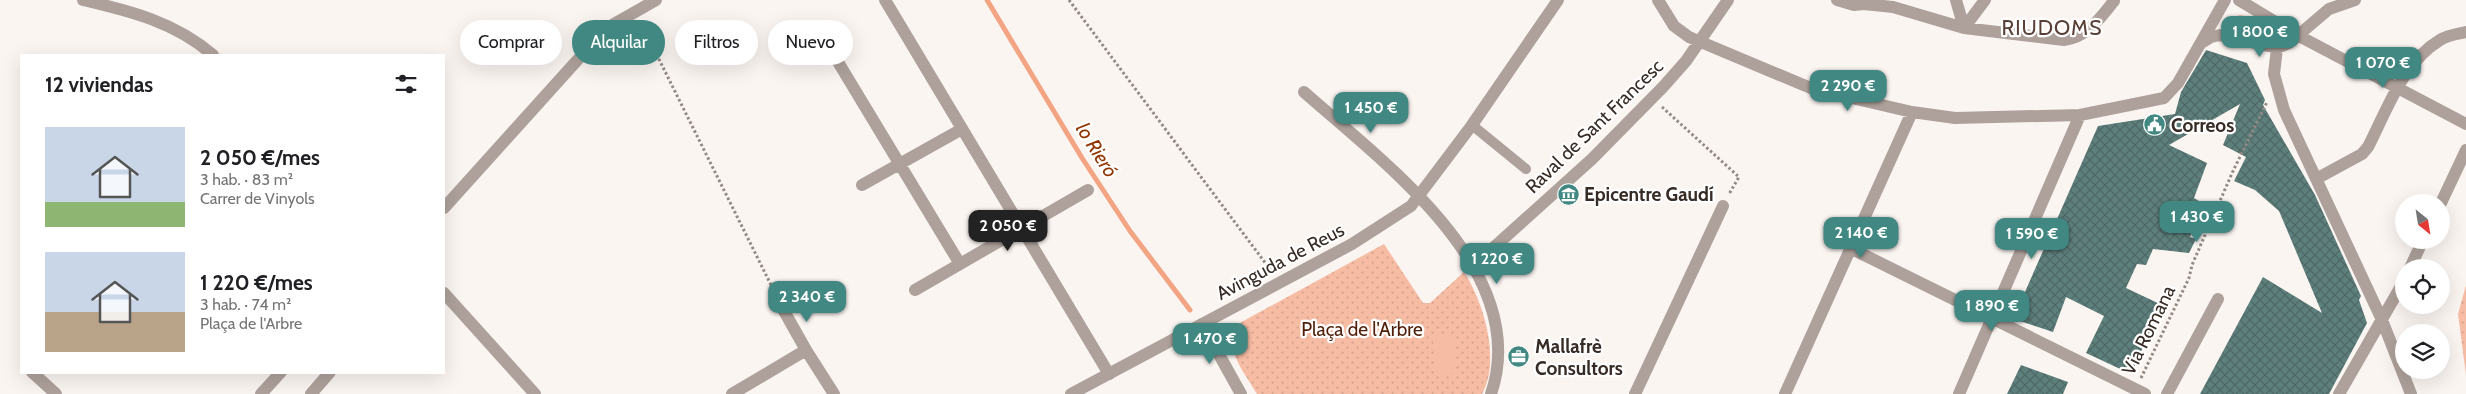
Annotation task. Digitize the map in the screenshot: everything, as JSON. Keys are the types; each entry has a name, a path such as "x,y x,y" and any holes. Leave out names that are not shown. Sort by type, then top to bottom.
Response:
{"street":[{"path":"83,0 154,19 190,38 212,54"},
{"path":"445,207 591,45 614,24 656,0"},
{"path":"885,0 1109,374"},
{"name":"Avinguda de Reus","path":"1072,394 1280,283 1386,224 1412,206 1472,125 1558,0"},
{"path":"1658,0 1674,26 1699,42 1828,94 1912,112 1954,118 2080,116 2164,98 2178,83 2203,42 2225,0"},
{"name":"Raval de Sant Francesc","path":"1472,268 1592,159 1652,98 1686,61 1728,0"},
{"path":"1837,0 1854,5 1864,4 1893,7 1964,28 2064,40 2078,39 2093,26 2113,0"},
{"path":"1956,0 1964,28"},
{"path":"1964,28 1985,0"},
{"path":"2239,0 2297,35 2466,124"},
{"path":"2203,42 2212,36 2220,35 2277,48 2297,35 2336,2 2355,0"},
{"path":"2316,179 2362,154 2368,147 2398,89 2412,66 2426,50 2442,39 2466,32"},
{"path":"2277,48 2274,74 2284,110 2382,320 2411,394"},
{"path":"840,65 960,264"},
{"path":"1304,92 1421,196 1450,234 1472,268 1490,303 1497,328 1499,354 1491,394"},
{"path":"1785,394 1912,112"},
{"path":"1959,394 2080,116"},
{"path":"862,185 962,130"},
{"path":"2445,194 2466,150"},
{"path":"915,290 1088,190"},
{"path":"1635,394 1723,206"},
{"path":"1850,248 2140,391"},
{"path":"445,295 535,394"},
{"path":"2339,394 2395,298"},
{"path":"2166,394 2218,299"},
{"path":"784,311 834,394"},
{"path":"1202,324 1241,394"},
{"path":"732,394 806,350"},
{"path":"34,374 56,394"},
{"path":"262,394 279,374"},
{"path":"311,394 328,374"}],"lane":[{"path":"1472,125 1526,169"}],"path":[{"path":"1068,0 1280,283"},
{"path":"635,12 784,311"},
{"name":"Via Romana","path":"2140,391 2233,171 2264,107 2277,87"},
{"path":"1652,98 1739,176 1723,206"}],"green space":[{"path":"2240,15 2259,23 2264,34 2250,33 2242,28 2235,17"},
{"name":"Plaça de l'Arbre","path":"1384,244 1423,303 1430,303 1464,272 1478,299 1488,332 1490,365 1488,380 1482,394 1257,394 1237,360 1234,351 1233,333 1238,324"},
{"path":"2466,285 2466,375 2458,314"},
{"path":"1453,335 1456,373 1435,374 1433,336"}],"building":[{"path":"2206,50 2247,63 2265,100 2263,105 2315,195 2361,296 2359,300 2367,323 2329,394 2200,394 2263,277 2322,313 2279,211 2255,190 2234,181 2246,157 2223,145 2240,104 2169,145 2207,163 2194,198 2204,204 2190,237 2196,239 2189,253 2153,249 2146,265 2137,264 2126,288 2162,305 2131,374 2086,353 2104,316 2066,297 2053,332 2020,321 2017,310 2098,126 2175,114 2181,92"},
{"path":"2021,365 2068,382 2063,394 2007,394"}],"waterway":[{"name":"lo Rieró","path":"987,0 1082,158 1130,231 1190,310"}],"place":[{"name":"Correos","path":"2155,125"},
{"name":"Epicentre Gaudí","path":"1568,194"},
{"name":"Mallafrè Consultors","path":"1519,357"}],"district":[{"name":"RIUDOMS","path":"2052,28"}]}
